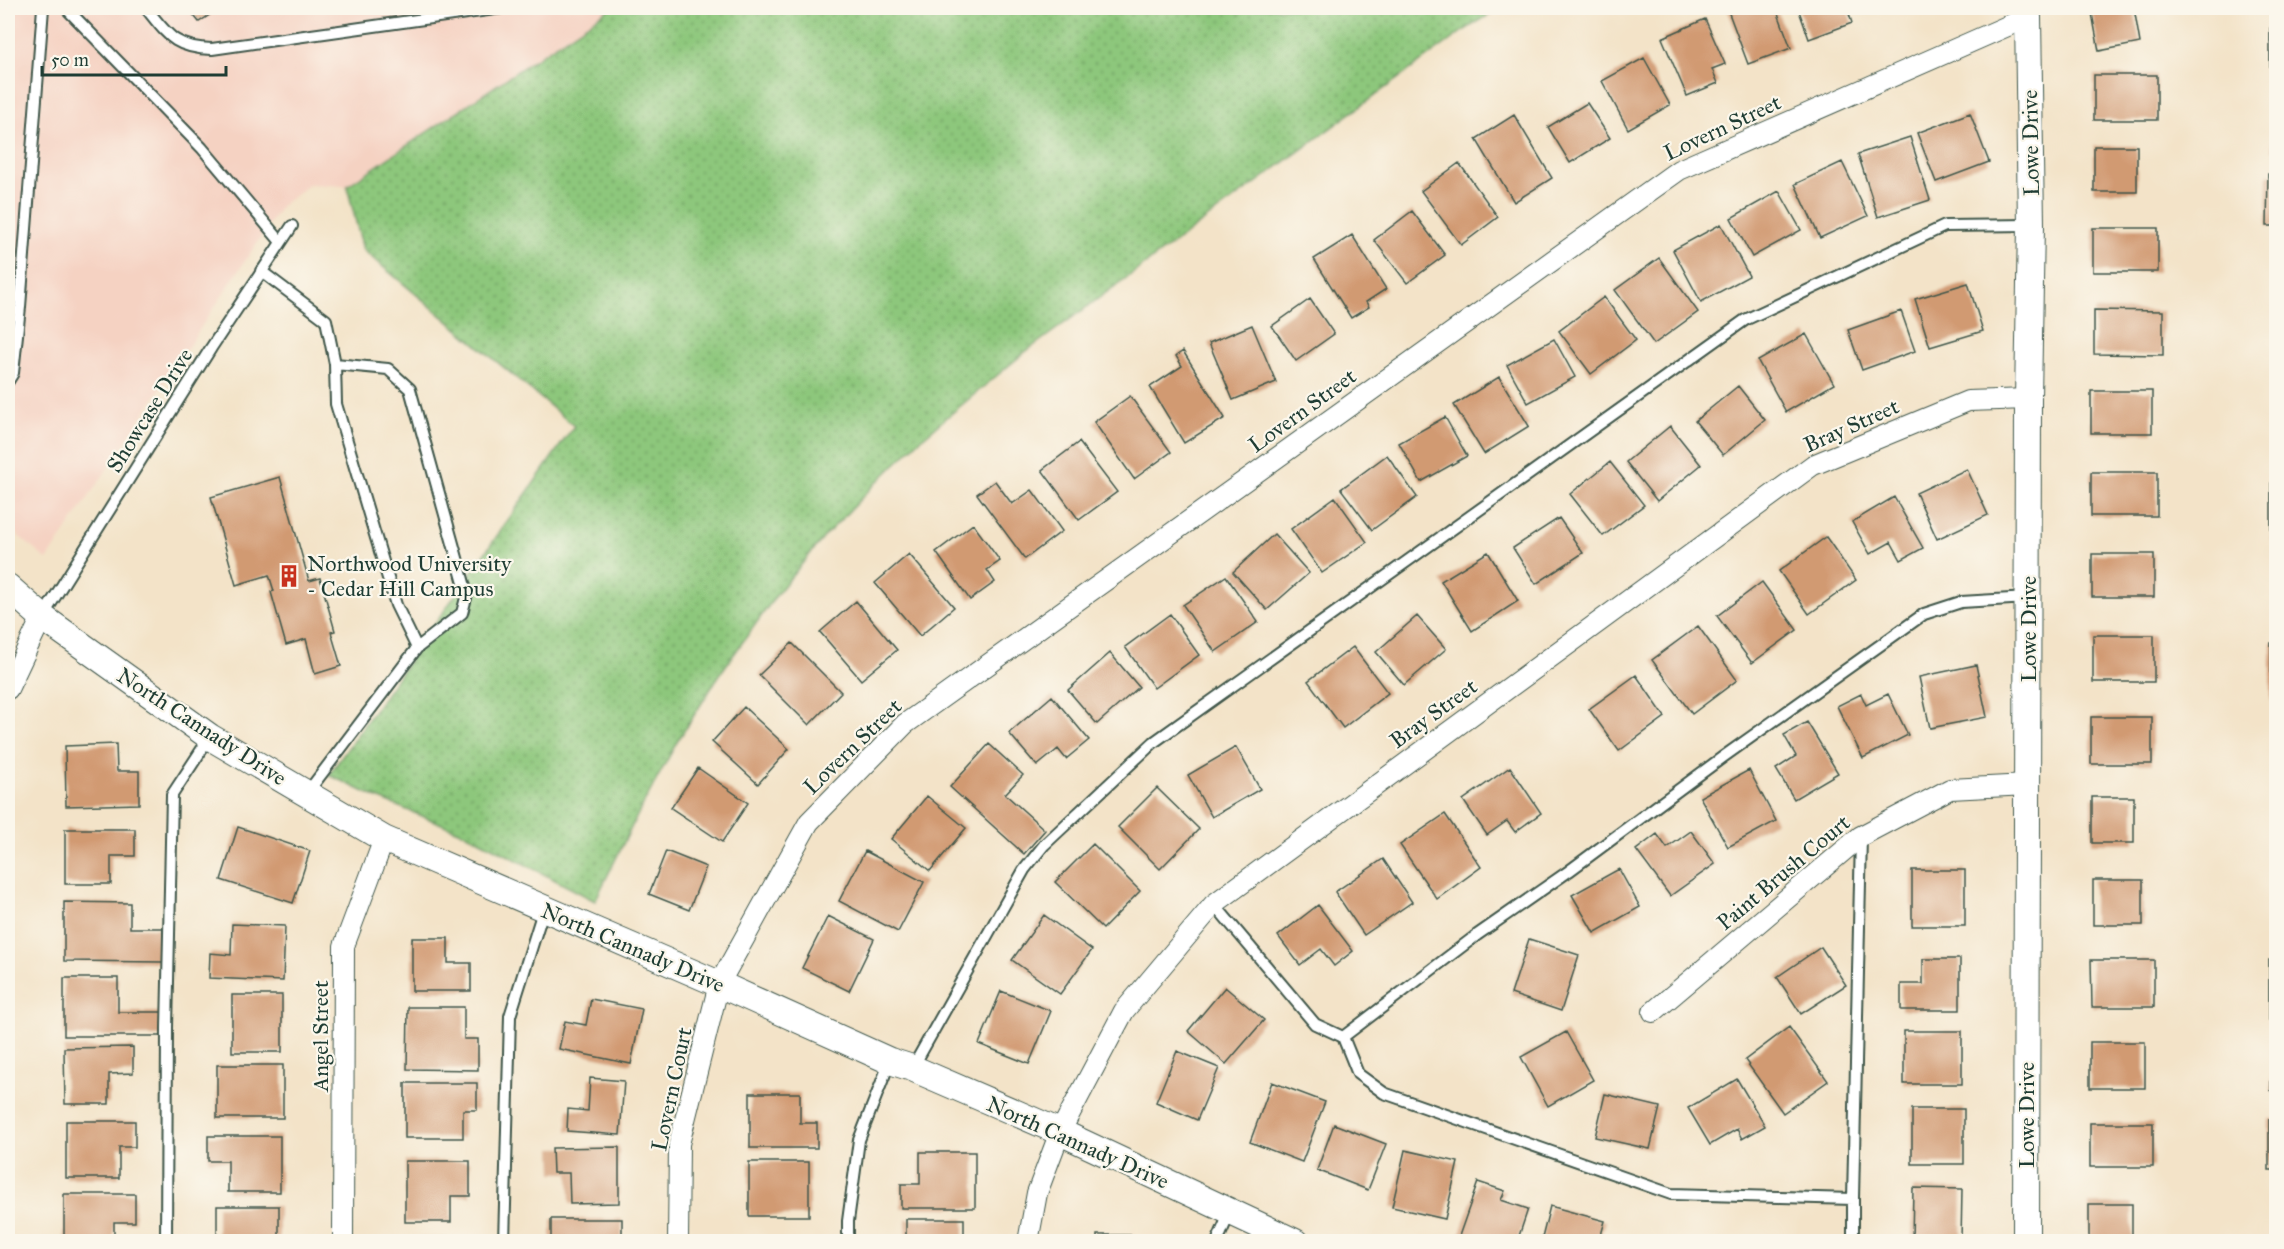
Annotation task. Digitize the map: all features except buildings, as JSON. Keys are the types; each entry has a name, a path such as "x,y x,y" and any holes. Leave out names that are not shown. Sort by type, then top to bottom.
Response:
{"street":[{"name":"Lowe Drive","path":"2025,1242 2028,399 2031,225 2028,17"},
{"name":"Lovern Street","path":"719,984 809,822 905,724 1678,170 2028,17"},
{"name":"Bray Street","path":"1028,1242 1037,1193 1060,1132 1124,1011 1214,904 1813,465 1968,401 2028,399"},
{"name":"North Cannady Drive","path":"8,587 42,617 210,736 384,839 1060,1132 1295,1242"},
{"path":"8,688 42,617"},
{"name":"Paint Brush Court","path":"1653,1012 1861,836 1950,789 2027,784"},
{"name":"Angel Street","path":"342,1242 344,946 384,839"},
{"name":"Lovern Court","path":"678,1242 679,1144 719,984"}],"lane":[{"path":"8,381 13,373 20,307 44,8"},
{"path":"66,8 202,148 281,242"},
{"path":"146,8 168,36 190,48 212,49 502,8"},
{"path":"848,1242 848,1221 859,1140 901,1064 1023,870 1044,845 1154,742 1745,320 1945,226 2031,225"},
{"name":"Showcase Drive","path":"42,617 210,348 292,226"},
{"path":"261,271 326,320 335,364 336,404 396,605 417,648"},
{"path":"306,794 417,648 462,613 467,594 410,389 388,369 335,364"},
{"path":"1344,1037 1477,935 1924,614 1961,602 2028,598"},
{"path":"166,1242 167,1028 172,795 210,736"},
{"path":"1853,1242 1861,836"},
{"path":"1214,904 1315,1024 1344,1037 1358,1074 1384,1093 1671,1194 1853,1199"},
{"path":"504,1242 510,1016 544,908"},
{"path":"1217,1242 1230,1211"}],"shaded area":[{"path":"8,8 611,8 347,186 310,184 282,205 47,560 8,527"}],"green space":[{"path":"611,8 1500,8 1463,31 1024,353 921,439 872,487 825,536 777,594 722,671 677,742 595,901 469,835 375,797 329,775 574,426 363,250 347,186"}],"place":[{"name":"Northwood University - Cedar Hill Campus","path":"289,576"}]}
